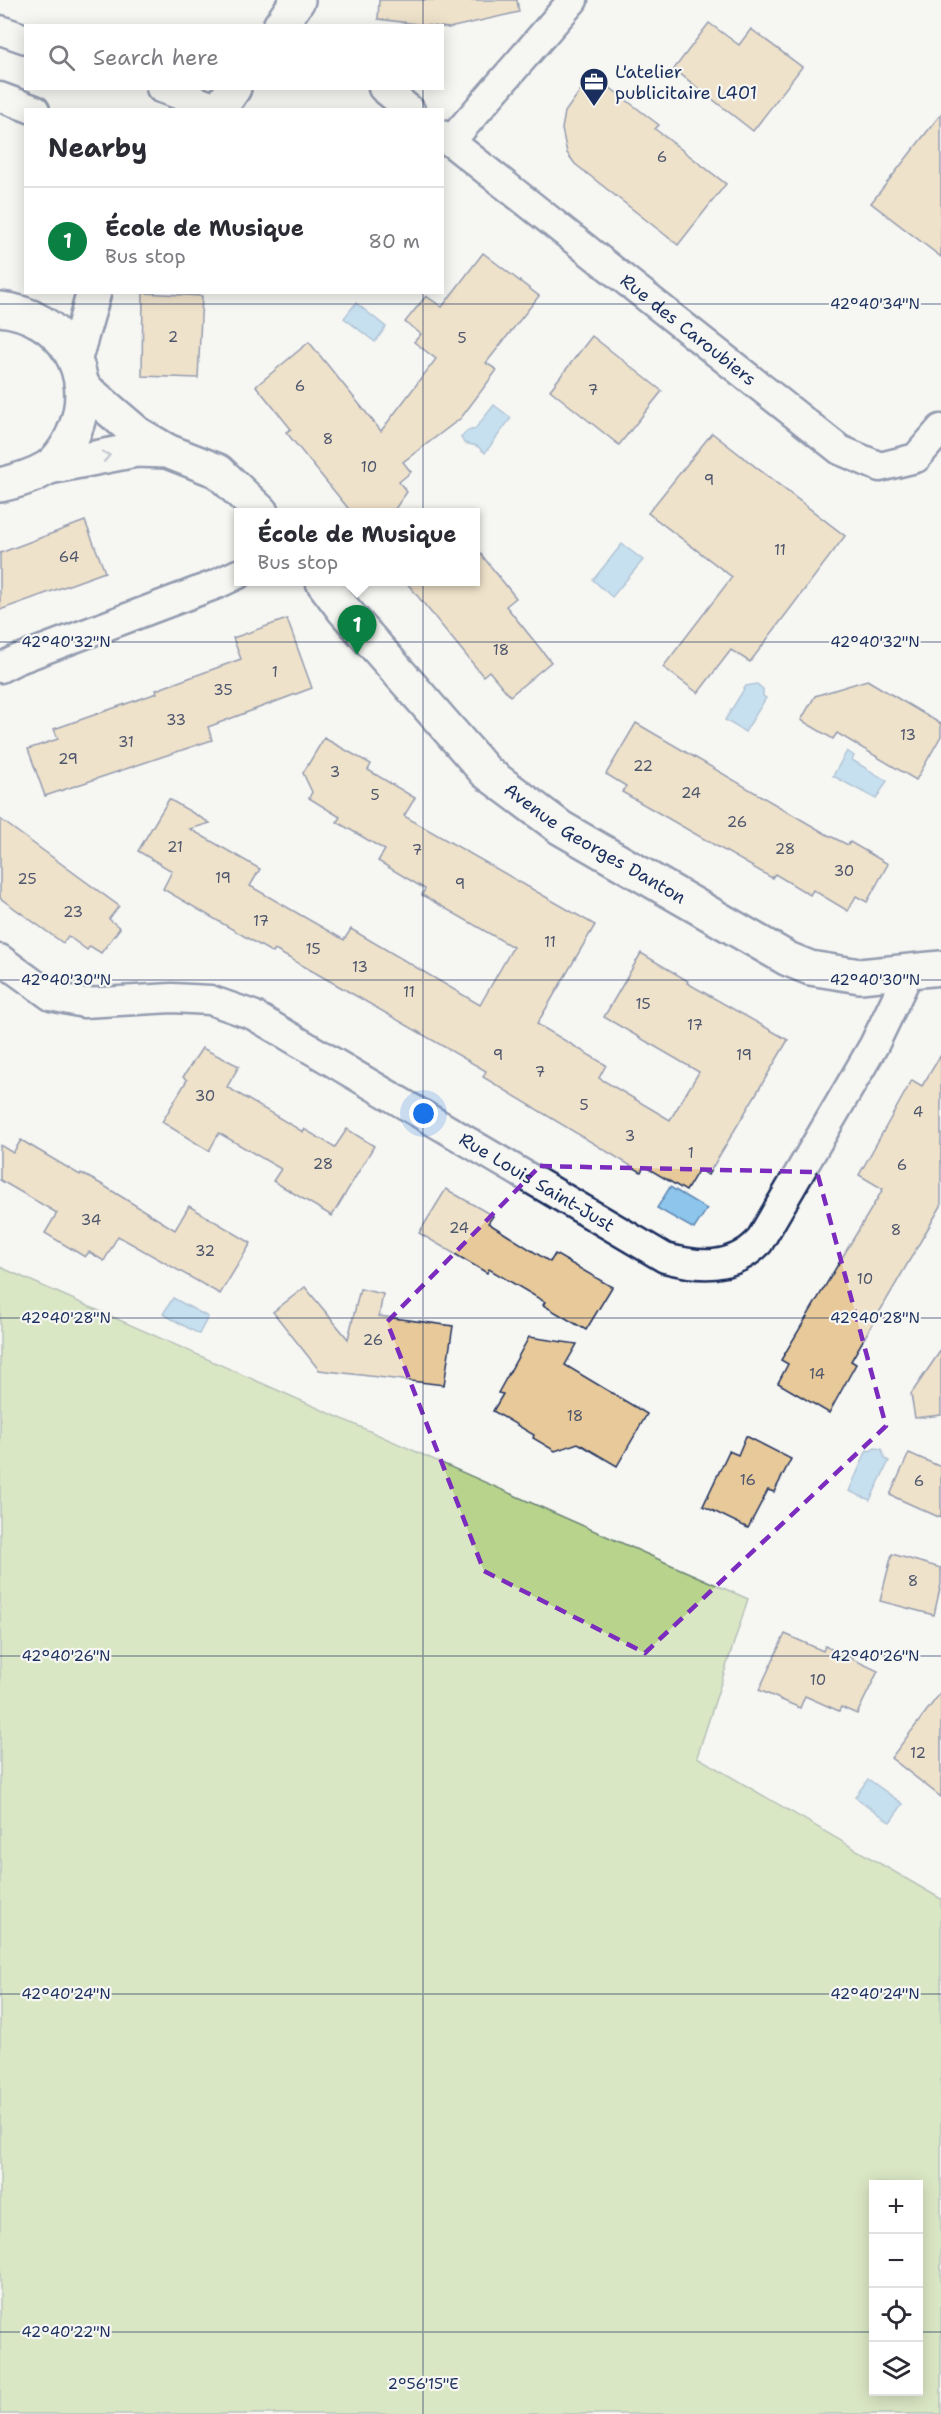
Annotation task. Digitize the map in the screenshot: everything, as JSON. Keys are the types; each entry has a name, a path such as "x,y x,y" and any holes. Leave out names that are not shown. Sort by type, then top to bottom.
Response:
{"street":[{"path":"446,138 573,0"},
{"path":"0,30 24,38"},
{"path":"167,90 216,108"},
{"path":"220,108 233,90"},
{"path":"386,90 408,108"},
{"path":"0,97 30,108"},
{"name":"Rue des Caroubiers","path":"446,138 840,450 880,466 916,458 941,429"},
{"path":"0,304 24,293"},
{"path":"0,485 26,479 49,466 69,444 81,417 79,372 94,294"},
{"path":"0,309 15,311 40,320 60,336 79,372 138,434 167,451 218,471 256,508"},
{"path":"49,466 136,450 167,451"},
{"path":"0,668 217,584 234,575"},
{"name":"Avenue Georges Danton","path":"326,586 344,610 486,772 561,828 788,959 810,968 860,976 925,969"},
{"name":"Rue Louis Saint-Just","path":"0,959 51,996 84,1003 172,998 210,1000 253,1015 664,1258 696,1266 726,1262 749,1253 759,1242 874,1045 925,969"}],"highlighted area":[{"path":"540,1166 817,1172 886,1426 645,1653 484,1571 387,1322"}],"green space":[{"path":"0,1267 748,1599 697,1757 941,1899 941,2414 0,2414"}],"water":[{"path":"356,303 386,327 375,342 344,318"},
{"path":"494,405 511,418 485,453 477,446 464,443 461,437 467,431 475,429"},
{"path":"622,544 643,560 612,597 593,580"},
{"path":"757,684 763,689 763,696 766,698 745,732 725,720 746,686"},
{"path":"847,751 854,756 852,760 887,781 876,799 833,776"},
{"path":"670,1187 707,1209 694,1229 657,1208"},
{"path":"173,1298 208,1317 199,1334 163,1314"},
{"path":"882,1449 885,1459 889,1461 870,1500 849,1491 867,1450"},
{"path":"868,1779 903,1804 890,1822 855,1797"}],"building":[{"path":"379,0 517,0 519,12 449,28 444,27 444,24 417,24 378,19"},
{"path":"709,23 739,45 751,29 802,67 753,131 674,69"},
{"path":"592,74 659,125 655,129 726,184 678,245 575,164 567,153 562,129 565,112"},
{"path":"941,114 941,257 871,203"},
{"path":"483,253 539,296 486,363 497,370 461,418 403,462 411,472 399,482 407,492 396,508 348,508 286,432 291,429 256,386 309,342 381,431 436,359 414,342 421,334 405,322 426,296 442,307"},
{"path":"143,294 202,296 198,378 142,376"},
{"path":"592,336 662,391 619,445 550,390"},
{"path":"712,433 845,536 750,662 731,650 698,693 663,667 732,577 648,513"},
{"path":"85,521 105,572 0,610 0,553"},
{"path":"480,553 516,598 506,606 551,662 510,696 489,671 483,676 409,586 480,586"},
{"path":"287,619 312,688 208,727 212,740 45,796 28,749 58,739 54,729 157,693 156,690 241,659 233,638"},
{"path":"867,680 941,724 941,736 916,780 837,733 833,739 801,720 815,696"},
{"path":"636,723 826,834 848,845 850,842 888,864 867,902 856,896 848,911 813,890 810,895 775,874 772,878 622,792 626,786 606,774"},
{"path":"324,738 371,764 368,770 415,798 404,816 595,925 537,1024 606,1065 599,1078 670,1120 699,1072 604,1017 641,953 688,981 687,983 788,1040 708,1175 699,1169 686,1191 644,1166 641,1172 483,1077 486,1071 275,950 273,953 163,889 172,871 138,851 169,799 210,823 190,829 260,869 250,886 344,940 351,929 480,1005 513,947 422,895 425,889 378,861 385,850 337,822 340,817 309,798 312,792 303,773"},
{"path":"0,819 119,906 109,919 120,928 101,953 90,946 87,950 68,936 63,943 0,898"},
{"path":"202,1048 239,1066 227,1087 303,1132 304,1129 335,1147 347,1129 374,1146 332,1216 273,1181 281,1169 219,1133 209,1151 162,1122 187,1080 183,1077"},
{"path":"941,1055 941,1206 851,1361 856,1364 829,1413 778,1383 788,1364 781,1360 883,1189 859,1175 912,1080 922,1086"},
{"path":"21,1140 80,1175 81,1173 101,1184 175,1230 189,1206 251,1243 220,1294 118,1236 104,1261 89,1252 85,1257 45,1233 57,1213 0,1180 0,1145 13,1153"},
{"path":"446,1189 493,1216 488,1223 550,1262 555,1254 612,1287 586,1330 543,1305 545,1302 489,1269 487,1273 419,1233"},
{"path":"305,1287 348,1339 360,1289 383,1294 379,1316 453,1326 444,1385 319,1370 273,1312"},
{"path":"529,1337 577,1344 565,1365 647,1414 617,1466 578,1443 555,1451 533,1438 534,1435 493,1411 503,1394 498,1393"},
{"path":"941,1350 941,1415 915,1418 911,1394"},
{"path":"746,1436 791,1459 774,1492 768,1490 748,1528 703,1506 729,1451 738,1455"},
{"path":"909,1453 941,1467 941,1518 890,1495"},
{"path":"892,1554 941,1568 941,1584 934,1615 880,1601"},
{"path":"785,1634 823,1651 825,1646 878,1671 857,1714 841,1707 839,1711 805,1696 800,1708 759,1690"},
{"path":"941,1692 941,1797 891,1758"}],"place":[{"name":"L'atelier publicitaire L401","path":"594,108"},
{"name":"École de Musique","path":"357,655"}]}
